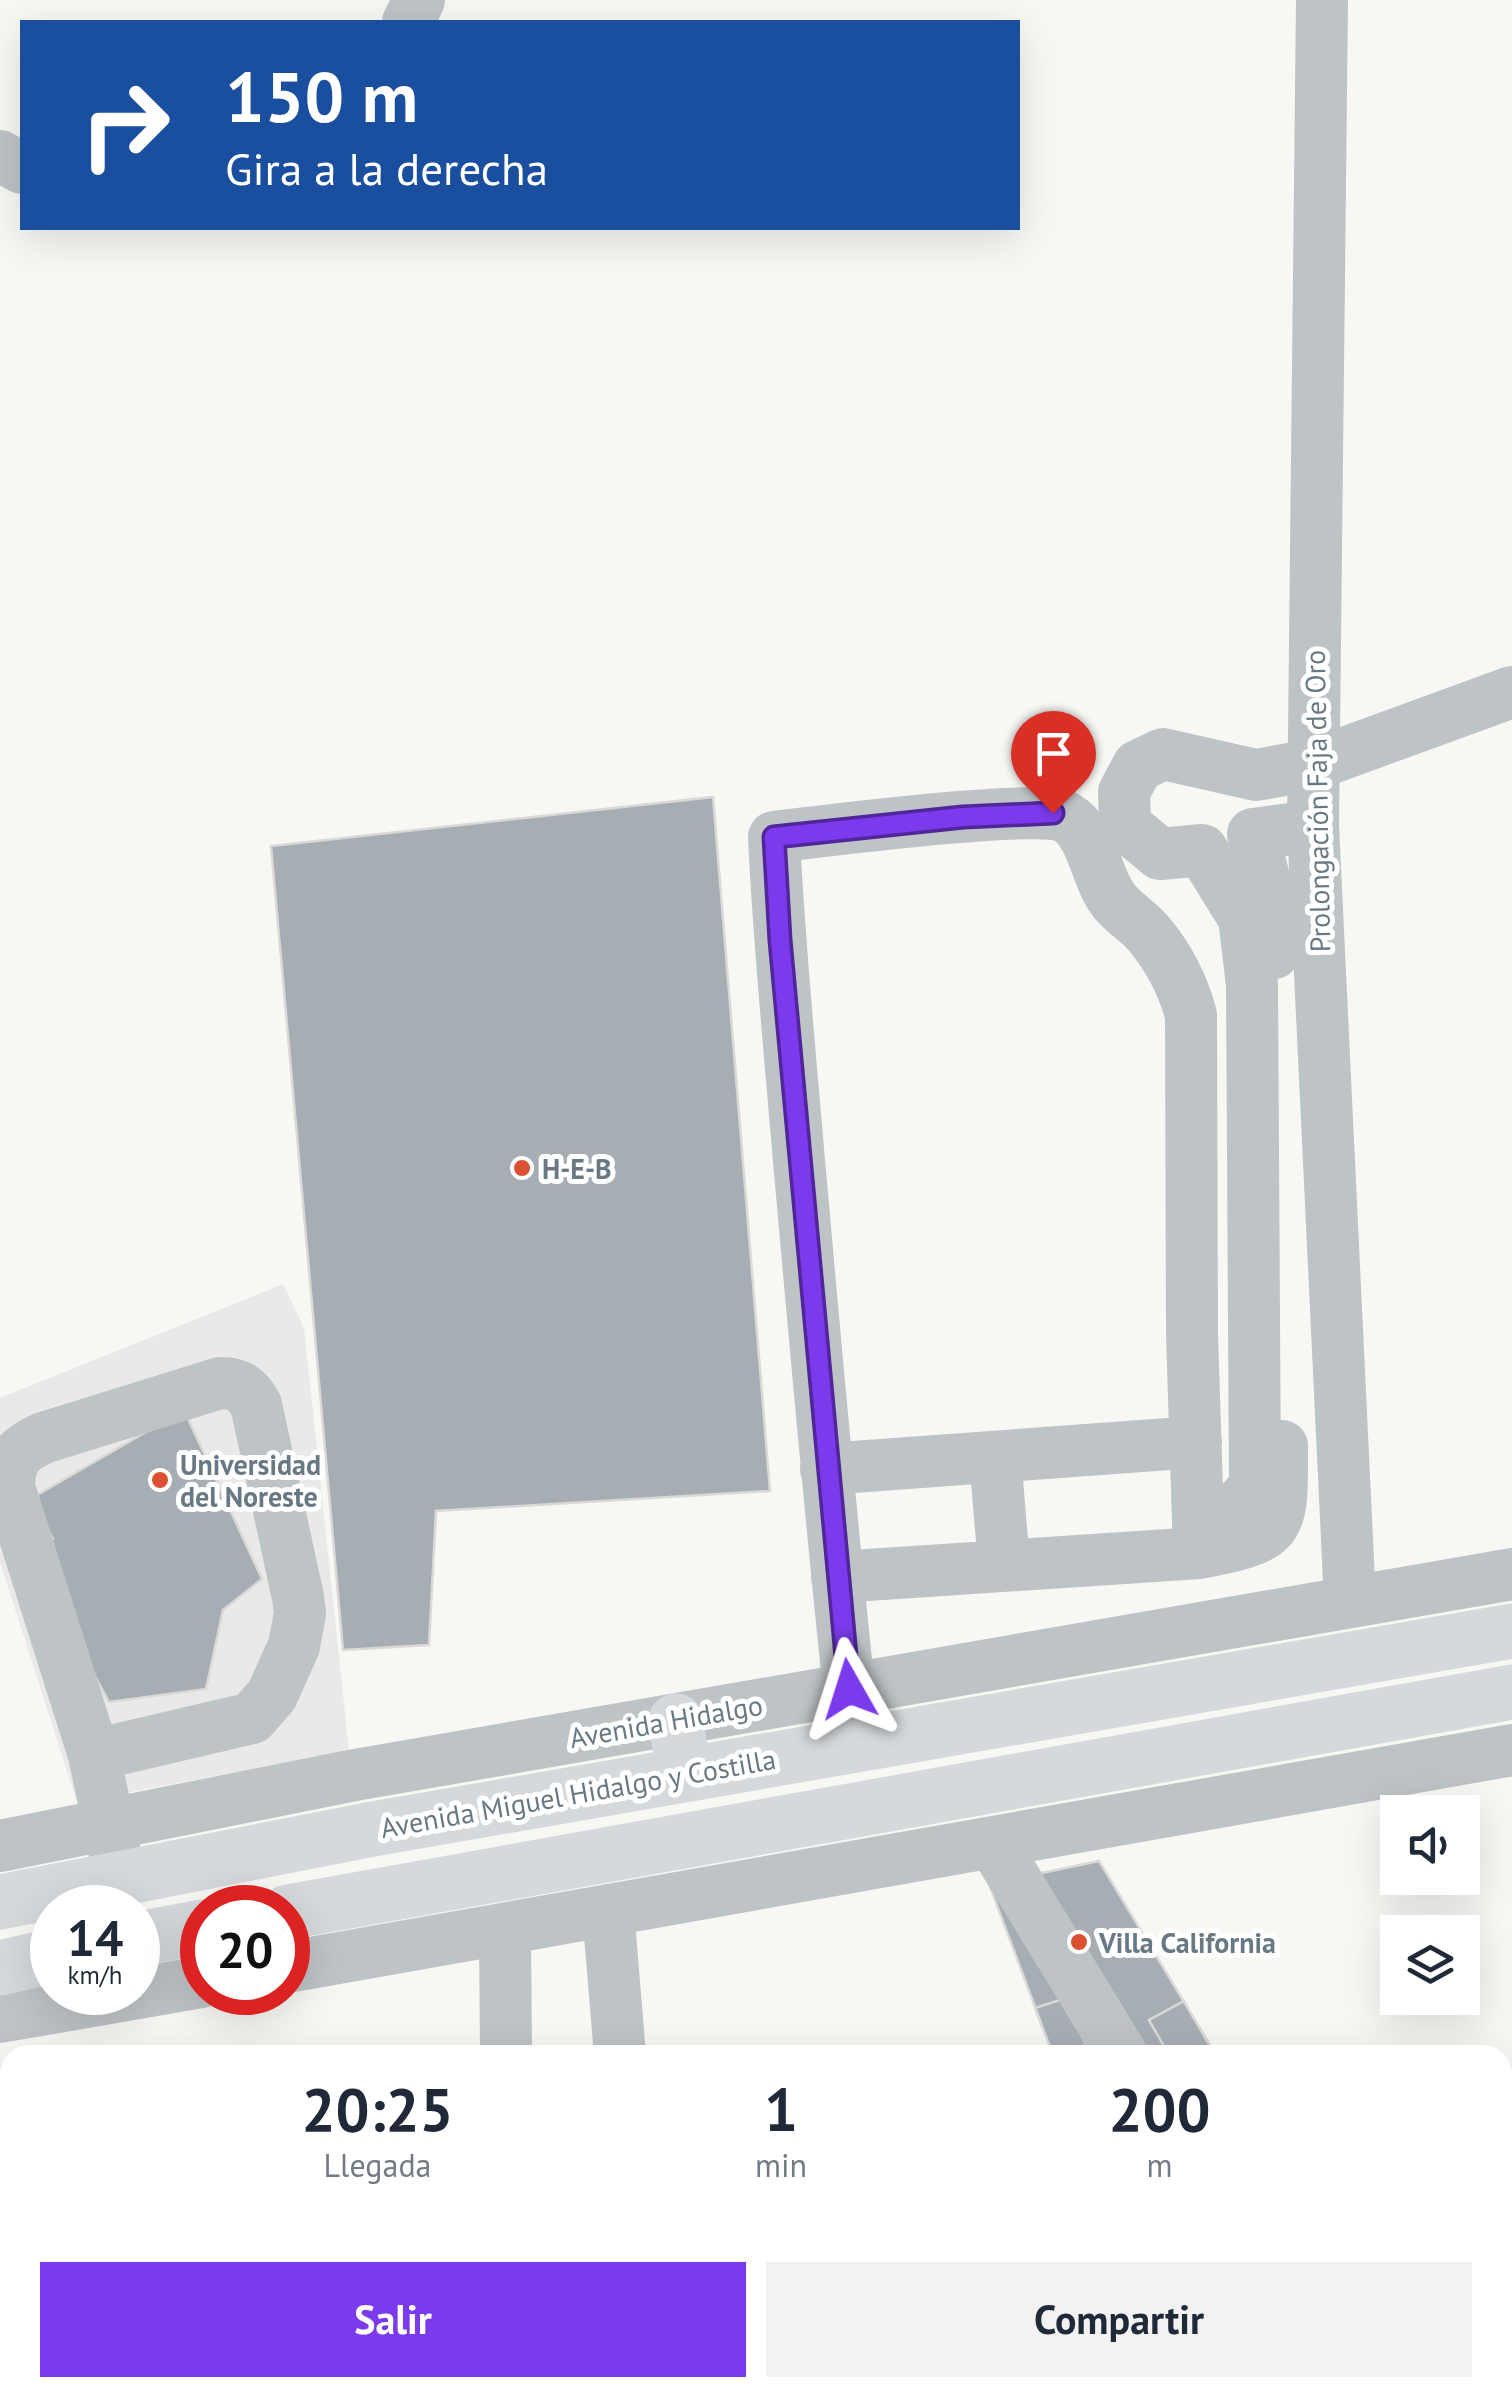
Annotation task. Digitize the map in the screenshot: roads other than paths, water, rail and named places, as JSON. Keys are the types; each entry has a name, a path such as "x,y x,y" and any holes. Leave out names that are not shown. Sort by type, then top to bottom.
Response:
{"main road":[{"name":"Avenida Miguel Hidalgo y Costilla","path":"0,1902 372,1829 1512,1631"},
{"path":"310,1908 1512,1692"},
{"path":"676,1720 684,1774"},
{"path":"0,1968 30,1961"}],"street":[{"name":"Prolongación Faja de Oro","path":"1322,0 1313,826 1350,1602"},
{"path":"1313,826 1252,834 1202,850 1160,854 1125,824 1124,792 1138,766 1163,754 1256,775 1312,765 1512,692"},
{"path":"849,1689 826,1469 774,837 963,817 1062,814 1077,825 1104,885 1117,904 1148,934 1178,976 1190,1015 1192,1334 1199,1535"},
{"path":"837,1577 1004,1564 1199,1535 1240,1546 1268,1532 1282,1509 1274,945 1266,886 1252,834"},
{"path":"1199,1535 1238,1506 1254,1486 1252,985 1244,918 1202,850"},
{"path":"94,1755 252,1718 272,1695 294,1646 300,1613 298,1597 256,1405 248,1392 235,1384 220,1383 42,1438 20,1449 10,1465 8,1487 94,1755 121,1878"},
{"path":"826,1469 1196,1442"},
{"path":"995,1457 1004,1564"},
{"name":"Avenida Hidalgo","path":"0,1846 356,1775 1512,1574"},
{"path":"310,1963 1512,1750"},
{"path":"993,1842 1116,2045"},
{"path":"608,1910 619,2045"},
{"path":"505,1929 506,2045"},
{"path":"0,2017 180,1986"}],"place":[{"name":"H-E-B","path":"522,1168"},
{"name":"Universidad del Noreste","path":"160,1480"},
{"name":"Villa California","path":"1079,1942"}]}
